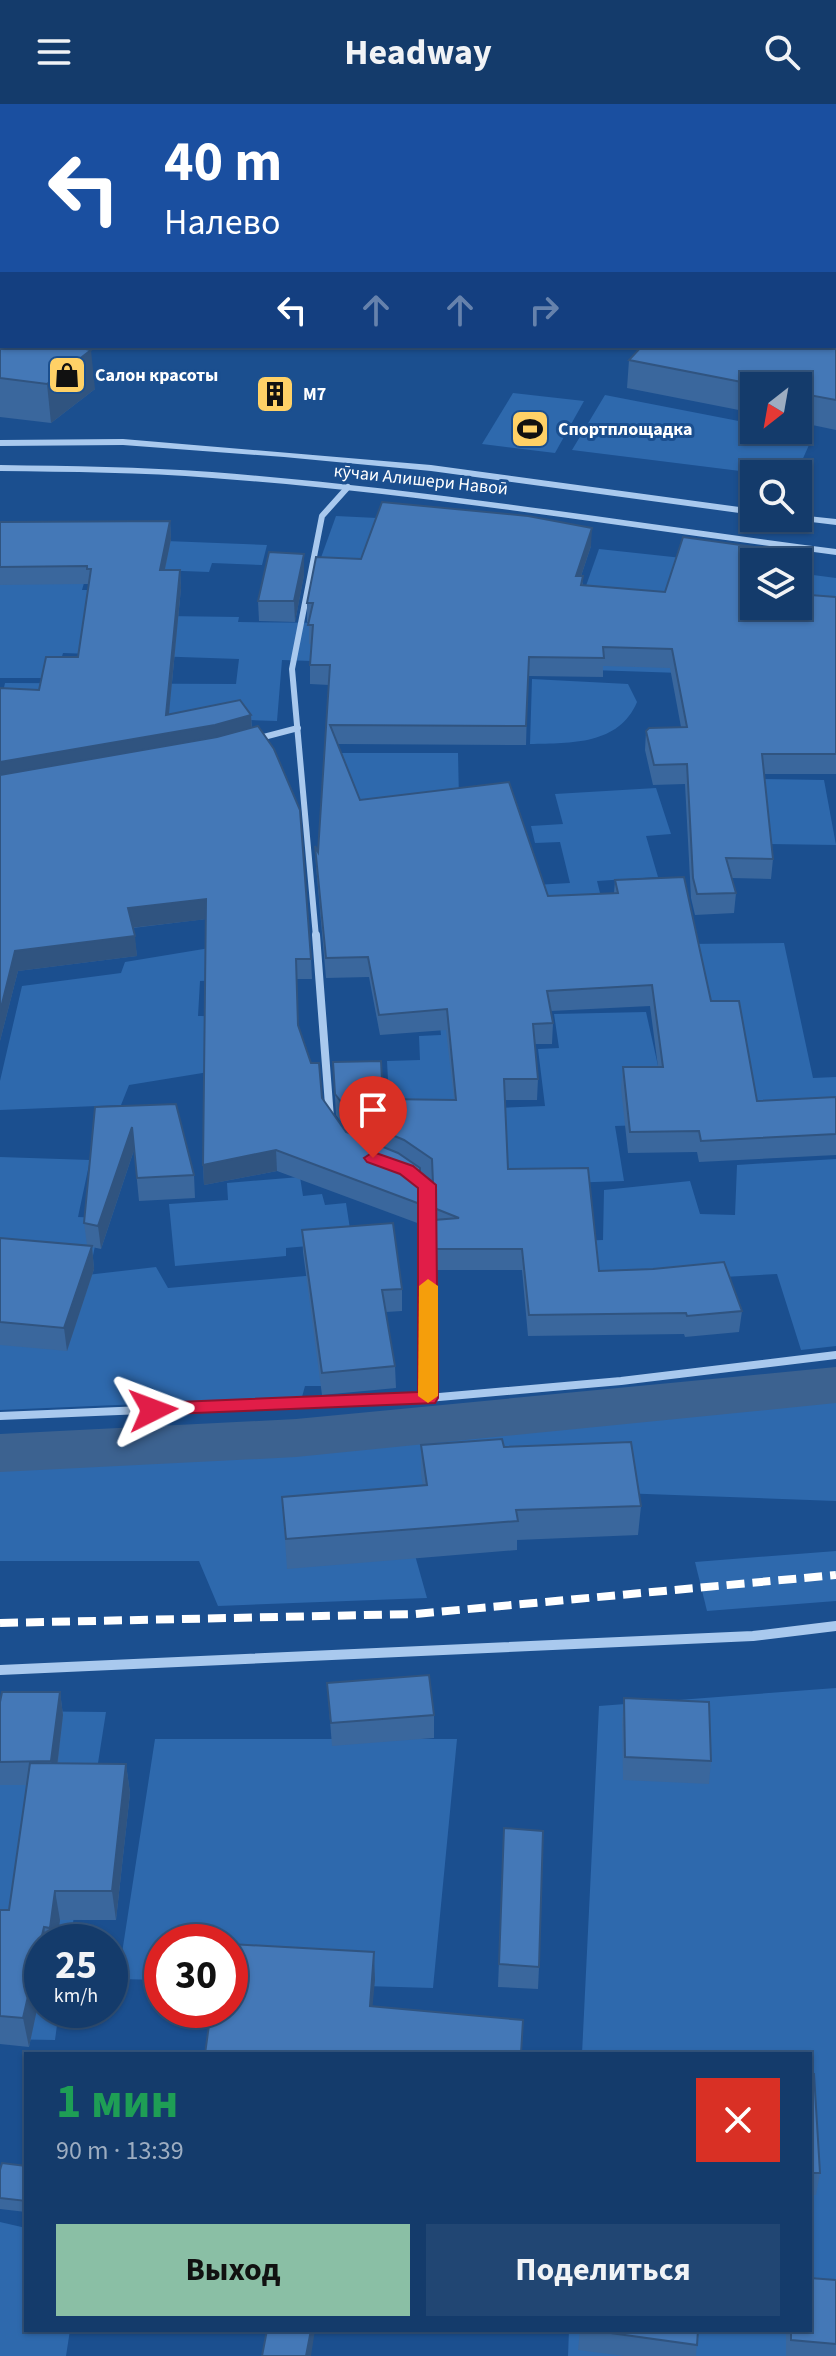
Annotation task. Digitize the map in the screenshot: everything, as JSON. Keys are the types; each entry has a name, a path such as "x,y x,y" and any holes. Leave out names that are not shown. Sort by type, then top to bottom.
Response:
{"street":[{"name":"кӯчаи Алишери Навоӣ","path":"0,443 123,442 284,454 431,468 740,510"},
{"name":"кӯчаи Алишери Навоӣ","path":"0,468 153,471 348,487 535,509 836,552"},
{"path":"333,1126 329,1117 310,854 292,669 322,516 348,487"},
{"path":"812,519 836,522"},
{"path":"244,743 298,728"},
{"path":"406,1170 427,1185 428,1398"},
{"path":"0,1416 428,1398 621,1381 836,1355"},
{"path":"0,1670 738,1637 836,1626"}],"shaded area":[{"path":"513,393 584,401 555,453 482,444"},
{"path":"605,395 740,421 740,444 809,444 802,460 740,460 740,471 572,450"},
{"path":"336,516 377,518 431,574 318,566"},
{"path":"166,541 267,545 262,565 212,563 209,572 156,570"},
{"path":"599,549 710,561 721,622 581,600"},
{"path":"812,575 836,578 836,614 812,609"},
{"path":"0,582 84,583 82,590 98,590 92,615 239,617 238,622 347,623 836,678 282,660 277,721 135,716 0,705 5,683 236,684 239,659 63,653 56,678 0,678"},
{"path":"532,679 628,684 637,702 629,716 606,734 577,742 530,744"},
{"path":"325,753 458,753 459,800 323,809"},
{"path":"760,779 824,780 836,845 769,844"},
{"path":"656,788 671,834 646,836 658,877 597,881 604,909 497,887 570,883 560,842 535,843 531,826 563,824 555,794"},
{"path":"252,941 245,979 200,981 198,1016 294,1017 282,1060 129,1085 121,1105 0,1110 0,1081 22,986 121,973 125,962"},
{"path":"784,943 813,1078 836,1077 836,1145 744,1146 683,944"},
{"path":"485,1003 468,1116 390,1117 387,1061 420,1060 419,1036 441,1035 438,1005"},
{"path":"646,1012 671,1124 615,1126 624,1181 480,1186 472,1109 545,1106 538,1049 559,1048 554,1014"},
{"path":"0,1157 90,1160 78,1217 101,1218 92,1260 0,1256"},
{"path":"836,1159 836,1346 801,1350 777,1274 543,1287 542,1242 603,1240 604,1190 690,1181 700,1214 735,1215 737,1165"},
{"path":"300,1177 303,1196 322,1194 325,1205 346,1203 352,1242 286,1248 286,1256 175,1266 169,1204 228,1200 227,1183"},
{"path":"156,1267 168,1288 351,1272 342,1386 305,1386 302,1397 0,1410 0,1343 78,1276"},
{"path":"836,1396 836,1501 482,1488 409,1534 427,1598 218,1606 199,1561 0,1561 0,1462 302,1449"},
{"path":"836,1551 836,1601 707,1611 695,1562"},
{"path":"836,1688 836,2356 568,2356 569,2332 812,2332 812,2052 582,2052 599,1706"},
{"path":"0,1711 106,1712 73,1924 24,1924 24,2028 57,2028 55,2040 0,2039"},
{"path":"155,1739 457,1739 433,1988 248,1983 248,1924 144,1924 144,1980 128,1979 126,1924"},
{"path":"0,2222 24,2228 24,2332 70,2332 66,2356 0,2356"}],"building":[{"path":"0,348 91,350 47,384 0,378"},
{"path":"640,348 836,348 836,400 812,396 812,372 740,372 740,382 629,360"},
{"path":"382,502 528,516 592,528 576,576 583,576 581,585 665,592 683,537 761,548 740,548 740,620 812,620 812,595 836,597 836,754 762,754 773,859 726,858 736,893 697,894 693,878 687,764 654,765 646,731 649,728 687,727 672,649 603,647 604,658 529,657 526,726 330,725 360,800 509,782 548,896 618,893 615,880 684,877 711,1001 739,1001 757,1101 836,1097 836,1134 701,1141 699,1131 630,1132 623,1067 663,1067 652,985 547,991 553,1023 533,1024 538,1079 504,1079 508,1169 588,1168 599,1271 724,1262 742,1311 687,1316 686,1313 529,1315 522,1249 435,1249 434,1220 459,1218 434,1208 432,1159 404,1140 354,1119 335,1094 333,1062 381,1061 383,1099 456,1100 447,1009 379,1015 368,957 326,958 315,846 318,852 330,665 310,665 313,625 308,625 313,603 307,603 316,557 361,559"},
{"path":"170,521 160,570 180,570 166,715 240,700 251,715 215,725 0,762 0,688 39,690 46,657 78,657 91,569 87,566 0,567 0,522"},
{"path":"269,552 304,554 294,601 258,601"},
{"path":"258,726 274,749 300,810 311,959 296,959 298,1025 311,1063 319,1063 322,1098 346,1132 398,1153 420,1168 420,1204 276,1150 203,1165 206,899 128,908 135,936 15,951 0,1012 0,775 217,737"},
{"path":"176,1104 194,1175 137,1178 132,1127 98,1226 84,1223 95,1107"},
{"path":"393,1223 402,1289 382,1290 395,1366 322,1373 302,1230"},
{"path":"0,1238 92,1246 64,1328 0,1322"},
{"path":"502,1439 504,1447 631,1442 641,1506 516,1510 518,1521 286,1539 282,1497 427,1485 421,1445"},
{"path":"429,1675 434,1715 331,1723 327,1683"},
{"path":"2,1692 60,1692 51,1761 0,1762"},
{"path":"624,1698 709,1702 711,1761 625,1757"},
{"path":"30,1763 126,1764 112,1891 55,1891 51,1924 24,1924 23,2018 0,2016 0,1910 9,1910"},
{"path":"504,1828 543,1831 539,1967 499,1964"},
{"path":"248,1945 374,1952 370,2006 523,2020 521,2052 205,2052 209,2028 248,2028"},
{"path":"812,2074 814,2074 820,2173 812,2173"},
{"path":"2,2163 24,2166 24,2201 0,2198"},
{"path":"812,2278 836,2280 836,2344 791,2340 791,2332 812,2332"},
{"path":"267,2332 311,2332 306,2356 262,2356"},
{"path":"603,2332 698,2332 697,2345"}],"waterway":[{"path":"0,1453 296,1438 836,1385"}],"railway":[{"path":"0,1623 415,1614 836,1575"}],"slow traffic":[{"path":"428,1286 428,1396"}],"place":[{"name":"Салон красоты","path":"67,375"},
{"name":"М7","path":"275,394"},
{"name":"Спортплощадка","path":"530,429"}],"route":[{"path":"153,1410 428,1398 427,1185 420,1177 373,1158"}]}
